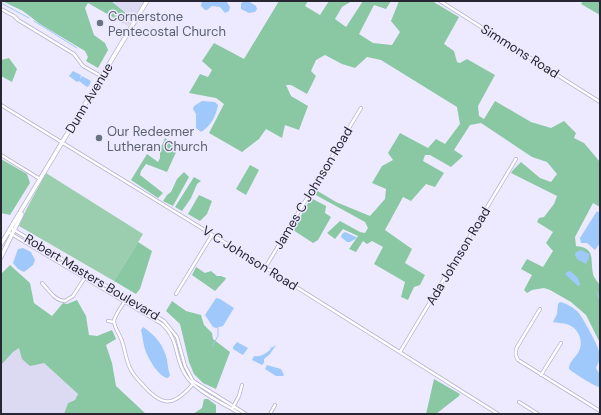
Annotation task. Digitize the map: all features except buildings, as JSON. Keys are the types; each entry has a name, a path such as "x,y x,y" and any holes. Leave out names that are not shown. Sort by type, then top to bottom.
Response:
{"main road":[{"name":"Dunn Avenue","path":"1,257 11,231 40,179 147,1"},
{"name":"Dunn Avenue","path":"1,244 11,231"}],"street":[{"name":"Simmons Road","path":"440,1 600,102"},
{"path":"1,9 74,54 83,66 101,76"},
{"name":"V C Johnson Road","path":"1,104 498,414"},
{"name":"James C Johnson Road","path":"265,268 361,108"},
{"path":"1,155 40,179"},
{"name":"Ada Johnson Road","path":"400,352 516,159"},
{"name":"Robert Masters Boulevard","path":"11,231 126,299 157,320 170,332 185,376 246,414"},
{"path":"176,294 212,235"},
{"path":"42,283 58,300 65,301 73,296 86,276"},
{"path":"126,299 114,322 120,336 129,367 134,375 152,396 161,400 173,401 181,397 194,383"},
{"path":"540,309 517,347 515,352 516,357 518,360 541,375 600,411"},
{"path":"108,321 114,322"},
{"path":"541,375 561,343"},
{"path":"233,407 239,396 242,385"},
{"path":"519,402 538,414"},
{"path":"270,414 275,405"},
{"name":"Robert Masters Boulevard","path":"233,407 240,414"}],"shaded area":[{"path":"111,1 144,1 128,26 123,23 126,12"},
{"path":"19,348 44,363 78,394 75,400 68,403 64,414 1,414 1,365 13,352"}],"green space":[{"path":"2,1 111,1 126,13 123,23 88,3 85,8 94,35 105,43 108,50 98,68 86,61 88,57 85,51 40,24 23,11"},
{"path":"279,1 308,1 305,6 320,15 329,1 352,1 342,7 335,19 346,27 363,1 391,1 386,9 374,5 359,34 373,43 392,45 400,32 391,21 399,1 432,1 459,17 444,44 454,51 457,62 460,63 467,59 495,75 478,106 479,116 484,119 495,101 531,122 551,128 564,121 576,133 574,138 584,143 600,162 600,207 593,203 575,237 576,246 587,249 591,255 593,274 600,287 600,343 586,315 571,302 544,288 532,290 527,293 524,290 532,275 521,269 527,259 543,267 553,251 546,243 553,232 537,222 539,218 544,217 554,204 557,196 511,173 521,162 540,178 551,182 557,174 547,162 532,157 481,123 470,125 454,150 463,156 451,167 430,155 425,155 423,161 444,173 435,187 426,184 411,201 403,197 385,230 412,249 405,263 425,275 420,285 414,287 408,300 401,297 405,282 374,264 383,247 372,241 367,244 363,241 356,252 349,249 358,236 343,229 335,239 327,233 340,221 360,232 365,233 368,228 365,222 314,194 316,190 336,202 370,216 385,199 386,189 372,183 382,166 393,160 388,153 400,133 428,148 436,139 445,144 460,124 457,107 381,60 367,57 355,68 342,64 325,55 316,60 311,71 316,76 307,94 291,85 286,85 291,96 308,106 299,130 285,125 282,138 266,129 259,139 242,152 209,133 224,104 216,98 189,93 200,74 208,77 212,70 202,61 214,43 244,59"},
{"path":"583,1 600,1 600,15 581,4"},
{"path":"9,58 17,69 12,82 1,76 1,60"},
{"path":"165,138 178,148 167,172 146,164 140,175 163,193 158,198 131,180 147,154 158,162 160,158 160,150"},
{"path":"1,159 27,174 30,183 10,215 1,213"},
{"path":"250,165 259,170 246,195 236,189"},
{"path":"184,172 189,177 173,206 163,201 171,192 177,179"},
{"path":"46,173 143,234 114,281 19,226"},
{"path":"194,177 201,181 197,184 191,198 182,211 175,207"},
{"path":"199,195 212,201 207,214 200,221 188,214"},
{"path":"311,198 326,206 325,213 331,217 318,240 313,243 293,230"},
{"path":"138,242 152,251 140,289 136,294 114,281"},
{"path":"10,265 30,283 34,303 52,316 63,303 67,304 77,300 86,316 89,335 97,336 112,330 116,339 106,345 112,363 116,386 146,414 64,414 68,403 75,400 78,394 44,363 30,366 22,359 19,348 13,352 1,365 1,274"},
{"path":"196,267 205,273 211,271 217,276 226,278 215,291 192,275"},
{"path":"172,301 186,311 201,315 204,325 212,333 213,339 230,352 216,389 203,383 194,374 189,362 180,324 166,311"},
{"path":"434,379 460,394 436,414 426,414"},
{"path":"204,399 208,399 216,405 216,414 193,414 202,408"}],"water":[{"path":"202,1 226,1 230,7 229,11 225,13 220,7 212,6 205,10 201,6"},
{"path":"243,1 248,1 256,6 257,9 255,12 249,13 241,9 241,4"},
{"path":"73,71 81,75 80,79 82,76 91,81 89,86 87,87 79,81 77,82 69,76"},
{"path":"202,101 215,102 218,105 216,113 208,127 201,132 196,128 196,114 193,109 194,106"},
{"path":"597,211 600,213 600,243 595,250 587,243 581,243 580,238"},
{"path":"345,232 357,238 347,242 341,237"},
{"path":"23,248 31,252 35,260 33,265 24,272 18,269 13,263 18,249"},
{"path":"581,250 589,254 586,264 577,259 575,255 576,252"},
{"path":"570,271 578,278 580,285 578,286 565,274"},
{"path":"216,298 234,308 223,326 216,328 213,327 205,315"},
{"path":"560,302 565,303 578,312 597,345 600,360 596,368 600,375 600,387 569,369 571,362 580,349 581,342 579,334 574,328 566,324 553,322 557,314 558,304"},
{"path":"143,327 155,337 164,350 170,375 168,378 161,375 147,355 141,330"},
{"path":"237,342 248,348 243,355 233,349"},
{"path":"276,345 270,354 264,359 264,363 262,365 252,360 254,356 263,355 271,349 269,346 271,348"},
{"path":"267,365 281,369 284,375 276,376 265,369"}],"waterway":[{"path":"1,3 29,18"},
{"path":"34,21 77,48"},
{"path":"597,292 600,301"},
{"path":"213,345 218,336 218,328"}],"place":[{"name":"Cornerstone Pentecostal Church","path":"100,23"},
{"name":"Our Redeemer Lutheran Church","path":"99,138"}]}
